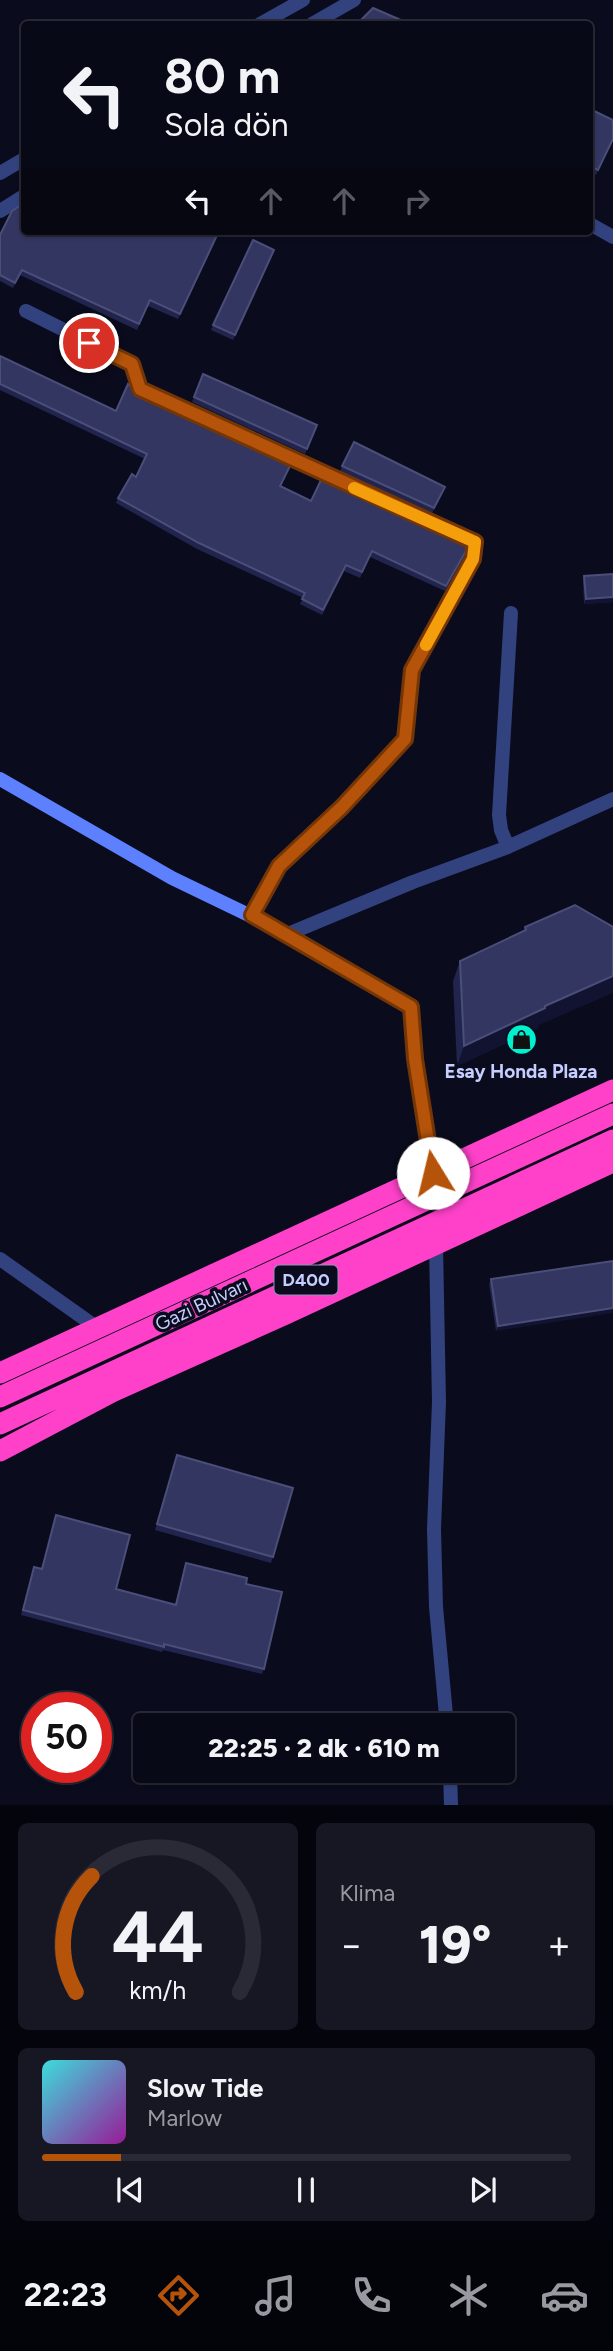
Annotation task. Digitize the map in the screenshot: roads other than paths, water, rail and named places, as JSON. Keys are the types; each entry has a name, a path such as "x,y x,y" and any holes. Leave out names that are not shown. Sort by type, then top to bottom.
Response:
{"highway":[{"path":"0,1373 613,1090"},
{"name":"Gazi Bulvarı","path":"0,1397 613,1114"},
{"name":"Gazi Bulvarı","path":"0,1424 613,1140"},
{"path":"0,1451 112,1392 613,1162"}],"main road":[{"path":"0,779 172,878 288,934 411,1007 415,1059 433,1173"}],"street":[{"path":"265,21 303,0"},
{"path":"318,21 354,0"},
{"path":"0,173 21,161"},
{"path":"0,211 21,198"},
{"path":"593,226 613,237"},
{"path":"26,311 132,364 140,389 475,542 473,559 412,670 405,739 342,807 279,866 252,915"},
{"path":"508,847 501,830 499,815 511,613"},
{"path":"288,934 413,882 508,847 613,799"},
{"path":"428,1224 436,1245 439,1402 434,1529 436,1607 446,1713"},
{"path":"0,1259 96,1327"},
{"path":"450,1783 451,1805"}],"place":[{"name":"Esay Honda Plaza","path":"521,1040"}]}
